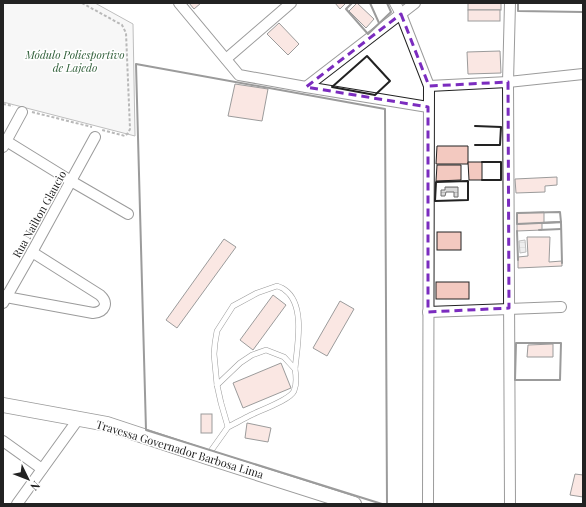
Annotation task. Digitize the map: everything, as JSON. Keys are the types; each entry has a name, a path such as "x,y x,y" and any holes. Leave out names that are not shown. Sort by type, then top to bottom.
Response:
{"street":[{"path":"179,3 239,75 428,107"},
{"path":"226,59 291,3"},
{"path":"395,3 401,14 428,86 428,504"},
{"path":"306,87 415,3"},
{"path":"510,3 508,82 510,504"},
{"path":"428,86 508,82 583,74"},
{"path":"22,110 4,142 128,214"},
{"name":"Rua Nailton Glaucio","path":"4,298 32,252 97,132"},
{"path":"4,298 93,313 100,312 104,308 104,301 100,295 32,252"},
{"path":"428,312 561,307"},
{"name":"Travessa Governador Barbosa Lima","path":"3,405 107,424 207,458 354,504"},
{"path":"17,504 79,418"},
{"path":"3,441 42,469"}],"lane":[{"path":"207,458 228,427 281,401 289,396 294,390 296,380 295,369 298,341 298,319 295,303 291,295 284,289 277,286 257,293 234,306 217,331 214,354 217,385 228,427"},
{"path":"217,385 240,363 252,355 266,350 284,357 295,369"}],"path":[{"path":"3,104 97,132 125,136 128,133 130,129 126,33 122,25 82,3"}],"highlighted area":[{"path":"401,14 429,86 508,82 509,308 428,312 428,107 306,87"}],"green space":[{"name":"Módulo Poliesportivo de Lajedo","path":"3,3 95,3 133,24 135,136 3,102"}],"shaded area":[{"path":"445,187 458,187 458,197 454,197 454,192 446,192 445,196 441,196 441,190 445,190"},
{"path":"525,240 526,252 520,253 519,241"}],"building":[{"path":"189,3 201,3 194,9"},
{"path":"335,3 346,3 340,9"},
{"path":"357,3 374,19 366,28 349,11"},
{"path":"468,3 501,3 501,10 468,10"},
{"path":"468,10 500,10 500,21 468,21"},
{"path":"279,23 299,44 288,55 267,34"},
{"path":"500,51 501,73 468,74 467,52"},
{"path":"235,84 268,89 262,121 228,116"},
{"path":"437,146 468,146 468,164 436,164"},
{"path":"468,162 482,162 482,180 469,180"},
{"path":"437,165 461,165 461,180 436,181"},
{"path":"557,177 557,185 545,186 545,192 516,193 515,179"},
{"path":"544,212 544,223 517,224 517,213"},
{"path":"542,223 542,230 517,231 517,224"},
{"path":"437,232 461,232 461,250 437,250"},
{"path":"527,237 550,237 549,262 562,261 562,266 518,268 518,257 528,256"},
{"path":"224,239 236,247 177,328 166,320"},
{"path":"436,282 469,282 469,299 436,299"},
{"path":"273,295 286,305 253,350 240,340"},
{"path":"340,301 354,309 327,356 313,348"},
{"path":"553,344 553,357 527,357 528,345"},
{"path":"281,363 291,388 243,408 233,383"},
{"path":"201,414 212,414 212,433 201,433"},
{"path":"247,423 271,428 268,442 245,438"},
{"path":"575,474 583,475 583,497 570,495"}],"wall":[{"path":"352,3 346,9 368,34 391,12 387,3"},
{"path":"370,3 379,23"},
{"path":"518,3 518,11 583,12"},
{"path":"367,56 390,81 375,95 332,87 367,56"},
{"path":"382,504 146,430 136,64 385,109 387,504"},
{"path":"475,126 501,127 500,145 475,145"},
{"path":"482,162 501,162 501,180 482,180"},
{"path":"468,181 468,200 435,201 436,182 468,181"},
{"path":"560,212 561,222 517,224 517,213 560,212"},
{"path":"542,223 561,222 562,263"},
{"path":"539,230 561,229"},
{"path":"517,231 518,260"},
{"path":"516,343 561,343 560,380 515,380 516,343"}]}
